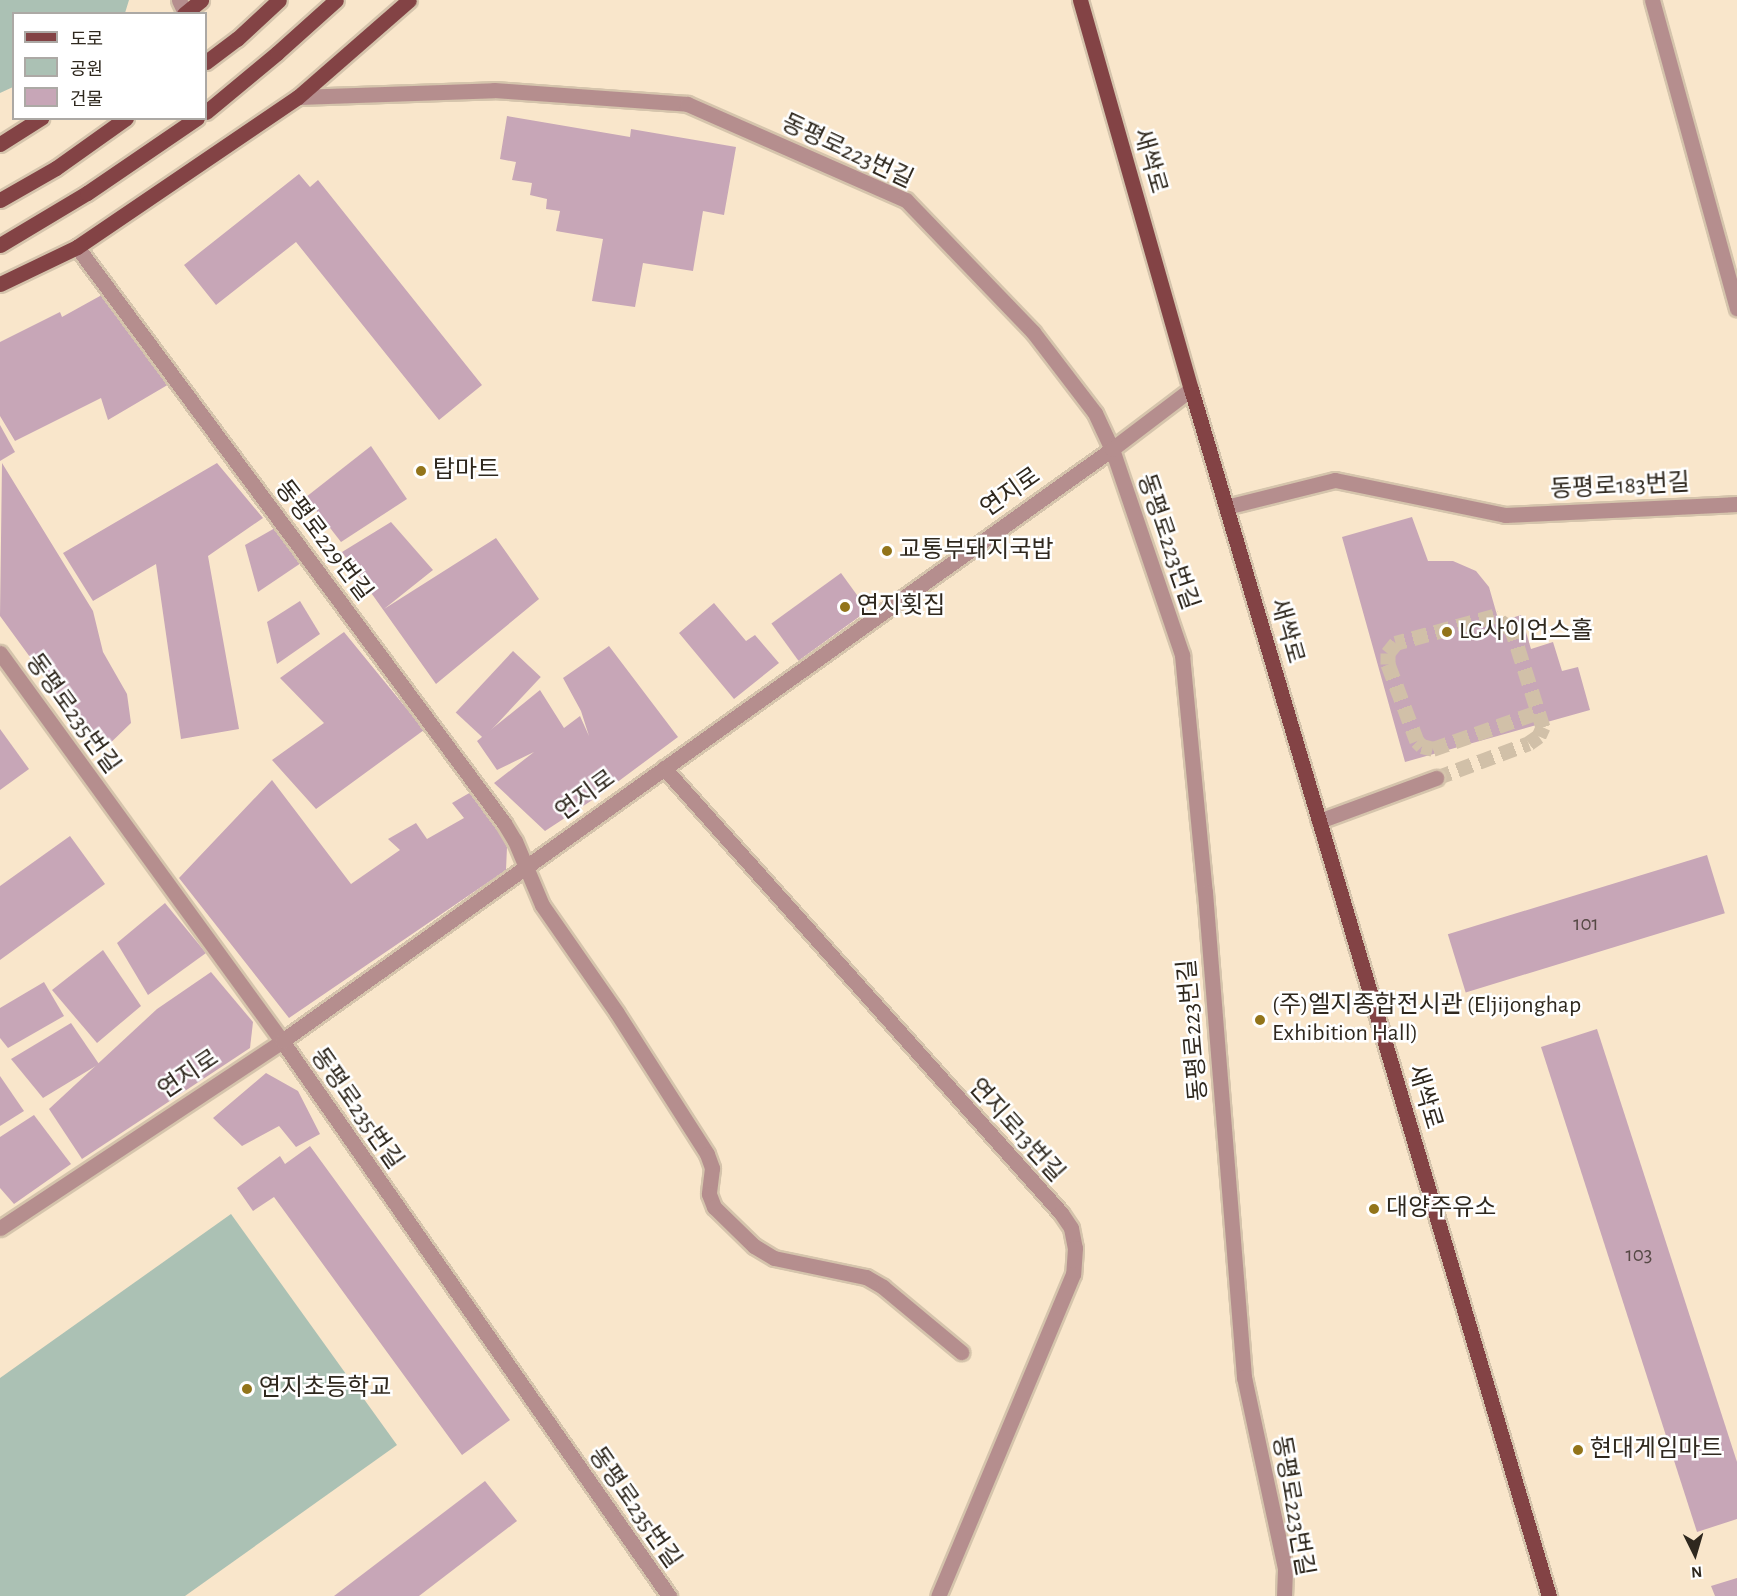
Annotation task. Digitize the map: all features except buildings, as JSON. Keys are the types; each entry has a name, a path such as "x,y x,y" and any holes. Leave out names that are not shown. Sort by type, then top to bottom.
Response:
{"main road":[{"path":"182,9 201,0"},
{"path":"207,61 237,39 279,0"},
{"path":"207,111 336,0"},
{"path":"0,284 77,247 298,97 409,0"},
{"name":"새싹로","path":"1080,0 1191,389 1549,1596"},
{"path":"0,144 38,120"},
{"path":"0,200 56,168 123,120"},
{"path":"0,245 87,193 194,120"}],"street":[{"path":"1652,0 1737,308"},
{"name":"동평로223번길","path":"298,97 494,90 687,104 906,200 1033,332 1095,412 1112,449 1182,654 1205,892 1245,1377 1285,1569 1284,1596"},
{"name":"동평로229번길","path":"77,247 504,823 542,905 617,1013 707,1154 712,1168 709,1194 714,1208 754,1246 774,1258 866,1277 883,1287 961,1352"},
{"name":"연지로","path":"0,1228 282,1041 1112,449 1191,389"},
{"name":"동평로183번길","path":"1226,507 1335,480 1505,515 1737,504"},
{"name":"동평로235번길","path":"0,652 282,1041 669,1596"},
{"name":"연지로13번길","path":"664,768 1061,1213 1071,1228 1075,1248 1073,1274 938,1596"},
{"path":"1319,821 1436,778"}],"green space":[{"path":"0,0 129,0 125,12 12,12 12,87 0,93"},
{"path":"231,1214 397,1445 185,1596 0,1596 0,1378"}],"tunnel":[{"path":"1436,778 1529,743 1539,736 1543,727 1512,630 1494,616 1396,643 1388,653 1388,664 1417,741 1422,746 1433,749 1538,712"}],"place":[{"name":"탑마트","path":"421,471"},
{"name":"교통부돼지국밥","path":"887,551"},
{"name":"연지횟집","path":"845,607"},
{"name":"LG사이언스홀","path":"1447,632"},
{"name":"(주)엘지종합전시관 (Eljijonghap Exhibition Hall)","path":"1260,1020"},
{"name":"대양주유소","path":"1374,1209"},
{"name":"연지초등학교","path":"247,1389"},
{"name":"현대게임마트","path":"1578,1450"}]}
